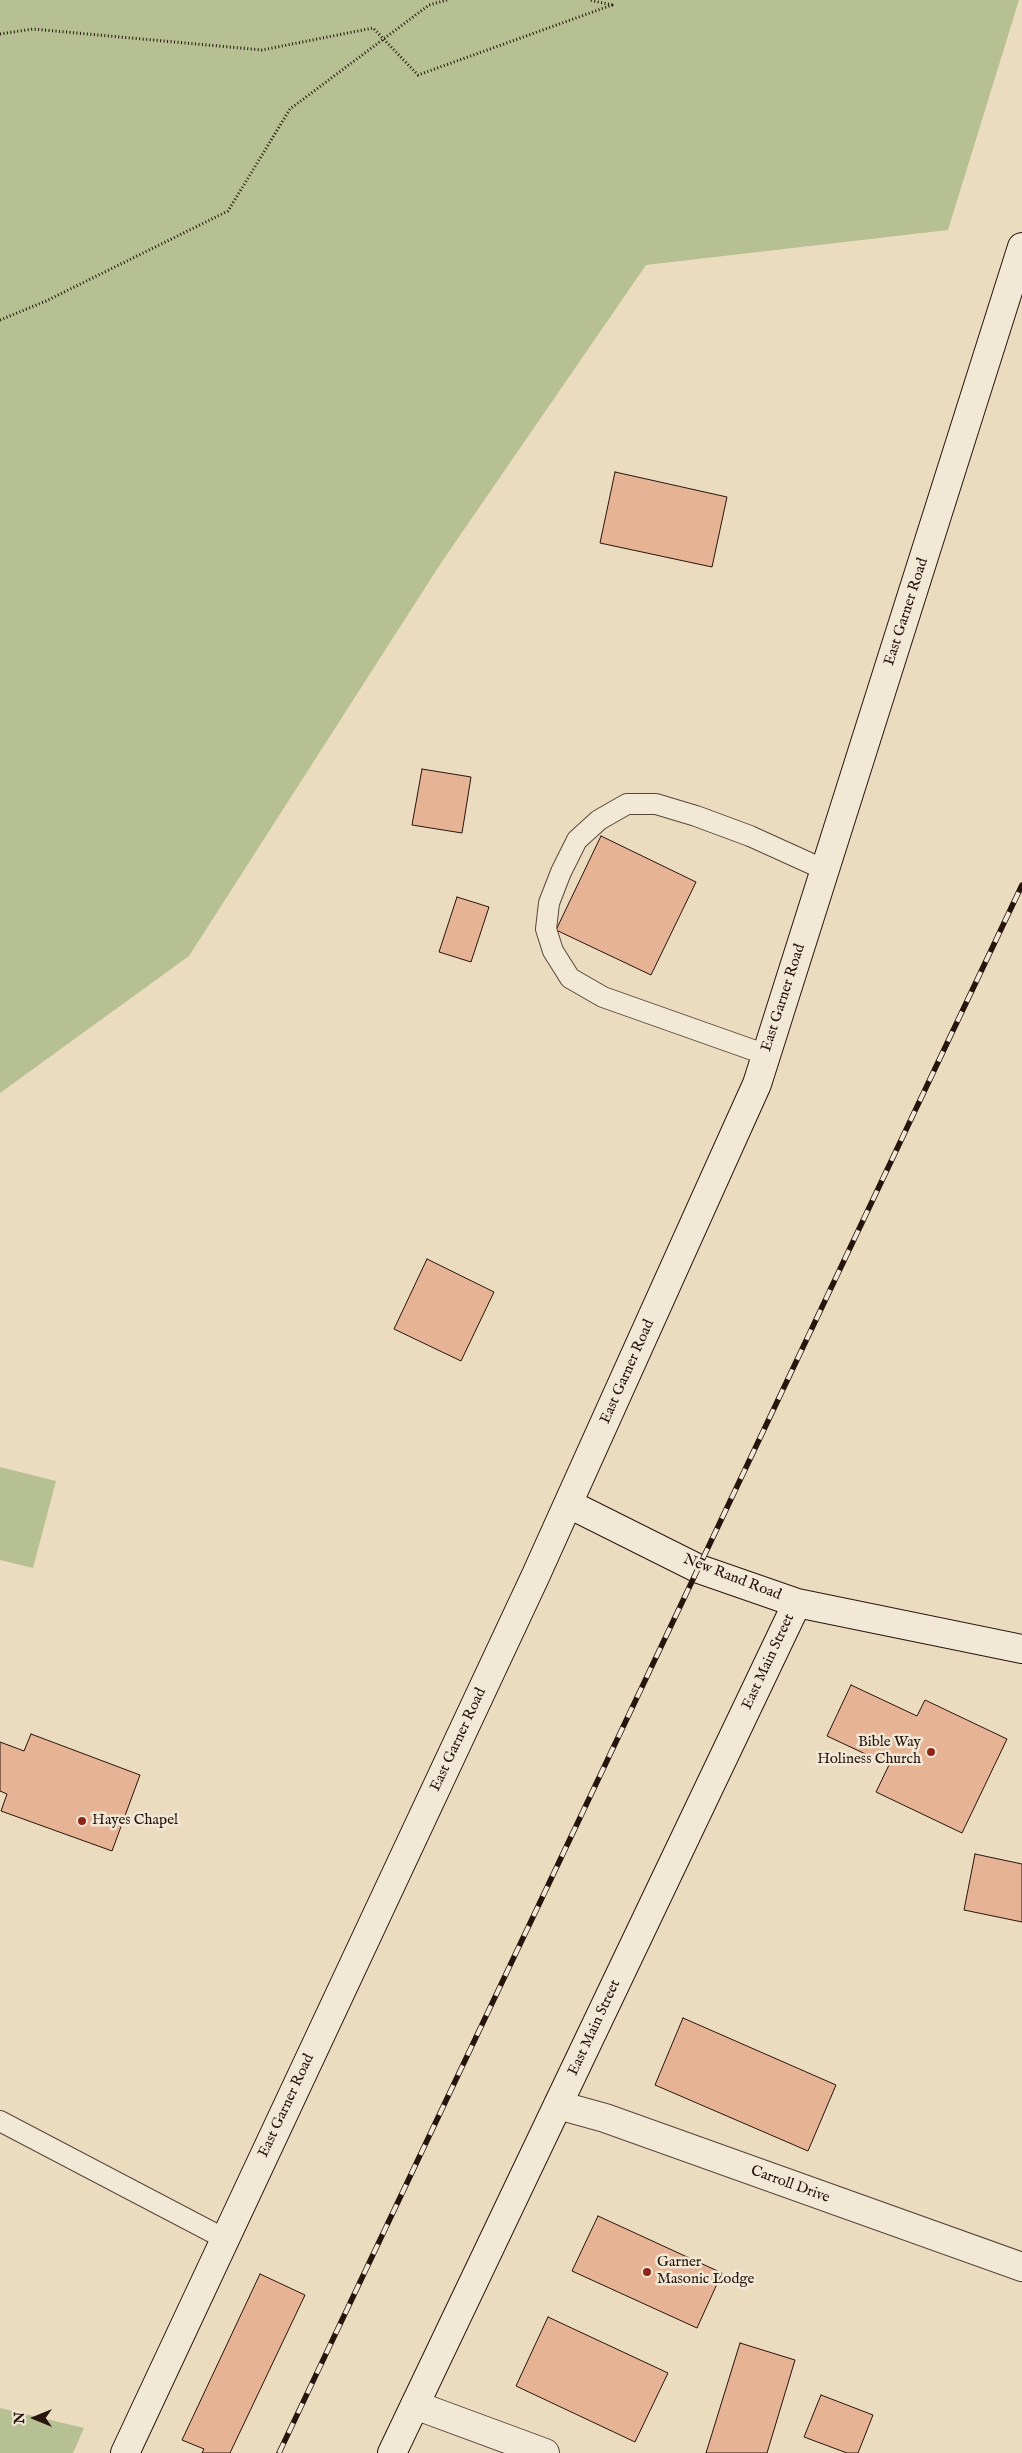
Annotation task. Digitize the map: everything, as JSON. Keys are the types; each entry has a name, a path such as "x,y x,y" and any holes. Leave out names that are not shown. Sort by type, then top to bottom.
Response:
{"main road":[{"name":"East Garner Road","path":"125,2453 569,1504 758,1084 1022,247"},
{"name":"New Rand Road","path":"569,1504 699,1569 797,1603 1022,1649"},
{"name":"East Main Street","path":"392,2453 797,1603"},
{"name":"Carroll Drive","path":"558,2105 606,2118 1022,2268"},
{"path":"415,2405 545,2453"}],"lane":[{"path":"767,1055 603,997 570,978 553,951 546,929 549,903 561,872 577,840 599,820 627,804 656,804 696,816 750,836 825,870"},
{"path":"0,2121 225,2239"}],"path":[{"path":"0,320 46,301 228,211 290,109 429,6 447,0"},
{"path":"0,34 33,29 262,50 373,28 418,75 612,6 589,0"}],"green space":[{"path":"0,0 1019,0 948,230 646,265 441,563 189,956 0,1093"},
{"path":"0,1467 56,1481 33,1568 0,1560"},
{"path":"0,2408 84,2428 73,2453 0,2453"}],"building":[{"path":"615,472 727,497 712,567 600,543"},
{"path":"422,769 471,777 462,833 412,825"},
{"path":"601,836 696,882 651,975 556,930"},
{"path":"457,897 489,907 471,962 439,952"},
{"path":"427,1259 494,1292 461,1361 394,1329"},
{"name":"Bible Way Holiness Church","path":"851,1685 917,1716 925,1700 1007,1739 962,1833 876,1792 889,1765 827,1736"},
{"path":"31,1734 140,1775 112,1851 1,1811 7,1794 0,1791 0,1742 24,1751"},
{"path":"975,1854 1022,1864 1022,1922 964,1910"},
{"path":"683,2018 836,2085 808,2151 655,2085"},
{"name":"Garner Masonic Lodge","path":"598,2216 722,2273 697,2328 572,2271"},
{"path":"260,2274 305,2295 230,2453 202,2453 204,2449 182,2440"},
{"path":"548,2317 668,2373 635,2442 516,2386"},
{"path":"740,2343 795,2360 767,2453 706,2453"},
{"path":"821,2395 873,2415 858,2453 847,2453 804,2437"}],"railway":[{"path":"279,2453 1022,885"}],"place":[{"name":"Bible Way Holiness Church","path":"931,1752"},
{"name":"Hayes Chapel","path":"82,1821"},
{"name":"Garner Masonic Lodge","path":"647,2272"}]}
